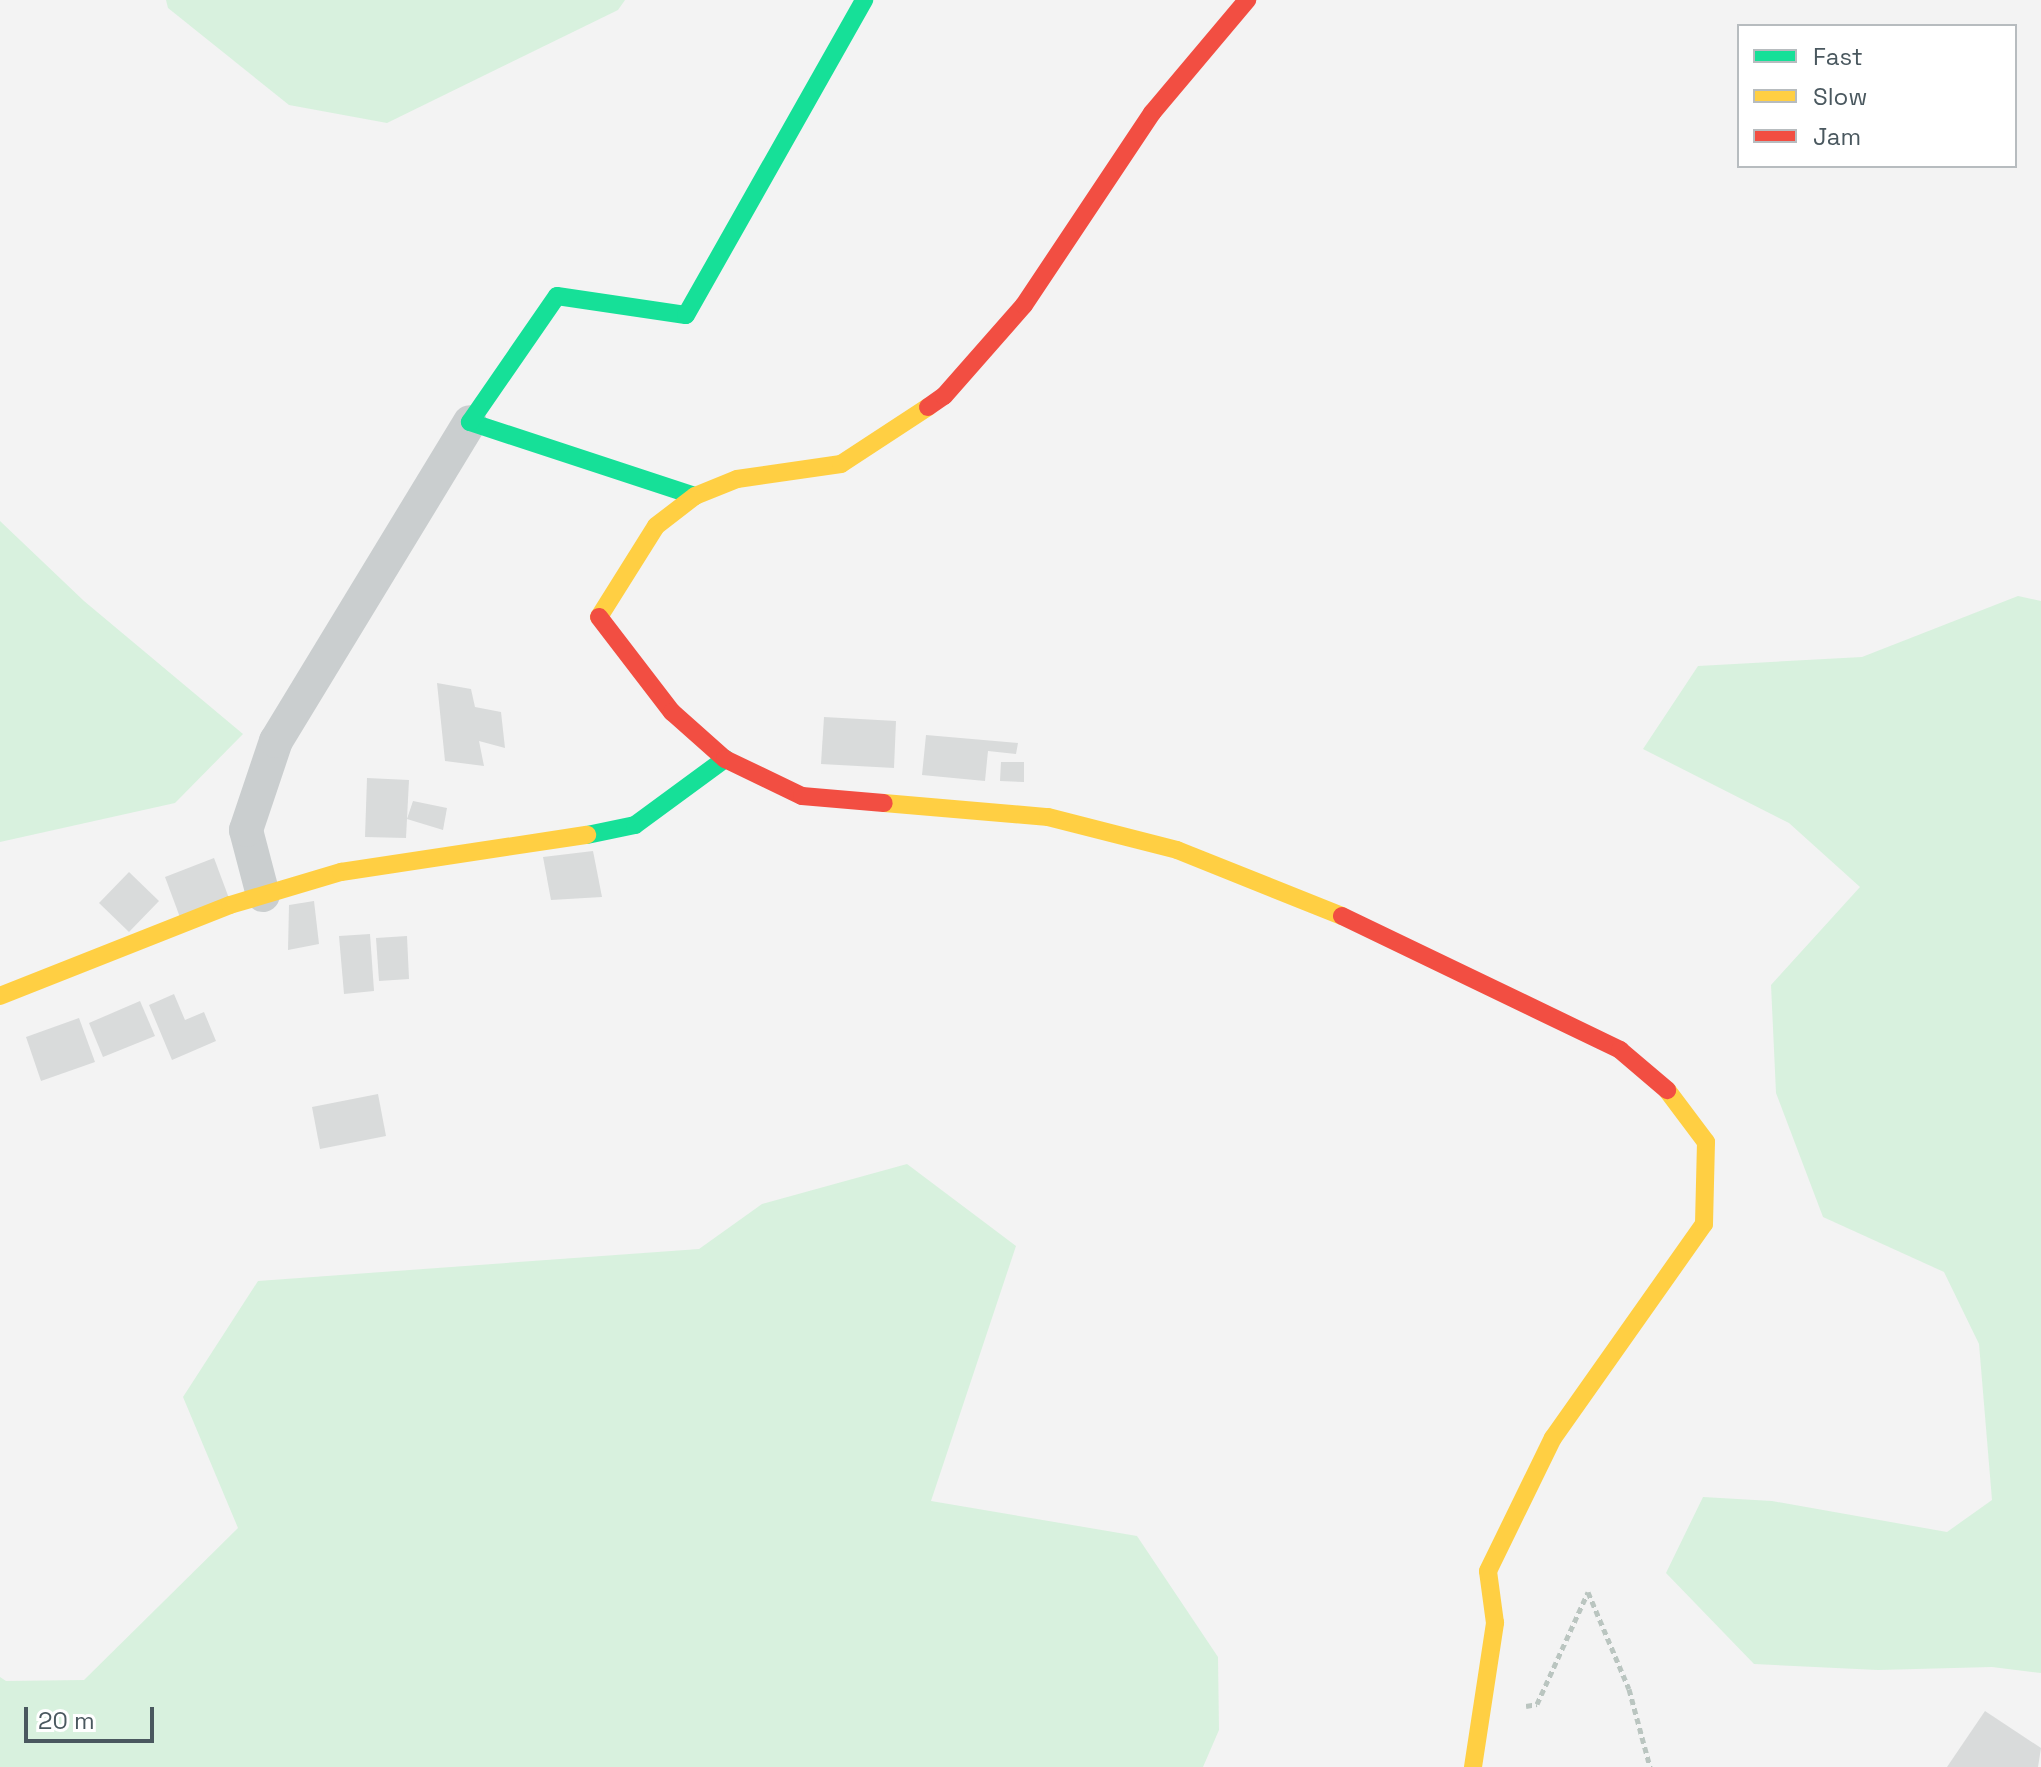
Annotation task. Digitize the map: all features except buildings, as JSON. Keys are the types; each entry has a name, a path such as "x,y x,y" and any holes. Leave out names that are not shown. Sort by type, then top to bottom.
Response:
{"main road":[{"path":"695,496 470,422 557,296 686,315 864,0"},
{"path":"1247,0 1152,113 1024,305 944,396 841,464 737,479 695,496 656,526 599,617 672,712 725,759 802,796 1048,817 1177,850 1302,897 1620,1050 1660,1081 1684,1111 1706,1142 1704,1224 1553,1438 1488,1571 1495,1623 1484,1717 1473,1767"},
{"path":"0,996 263,895 341,872 543,845 635,825 725,759"}],"street":[{"path":"263,895 246,830 276,741 470,422"}],"path":[{"path":"1484,1717 1537,1704 1588,1592 1629,1689 1650,1767"}],"green space":[{"path":"166,0 625,0 618,10 387,123 289,105 168,8"},
{"path":"0,521 84,601 243,734 175,803 0,842"},
{"path":"2018,596 2041,601 2041,1673 1992,1667 1878,1670 1754,1664 1666,1573 1703,1497 1772,1501 1947,1532 1992,1500 1979,1344 1944,1272 1823,1217 1776,1093 1771,985 1860,887 1789,823 1643,749 1698,666 1862,657"},
{"path":"907,1164 1016,1246 931,1501 1137,1536 1218,1657 1219,1730 1203,1767 0,1767 0,1677 6,1681 84,1680 238,1528 183,1397 258,1281 699,1249 762,1204"}],"traffic: fast":[{"path":"695,496 470,422 557,296 686,315 864,0"},
{"path":"587,835 635,825 725,759"}],"traffic: slow":[{"path":"599,617 656,526 695,496 737,479 841,464 928,407"},
{"path":"884,803 1048,817 1177,850 1342,916"},
{"path":"0,996 230,905 341,872 587,835"},
{"path":"1473,1767 1495,1623 1488,1571 1553,1438 1704,1224 1706,1142 1667,1090"}],"traffic: jam":[{"path":"928,407 944,396 1024,305 1152,113 1247,0"},
{"path":"599,617 672,712 725,759 802,796 884,803"},
{"path":"1342,916 1620,1050 1667,1090"}]}
